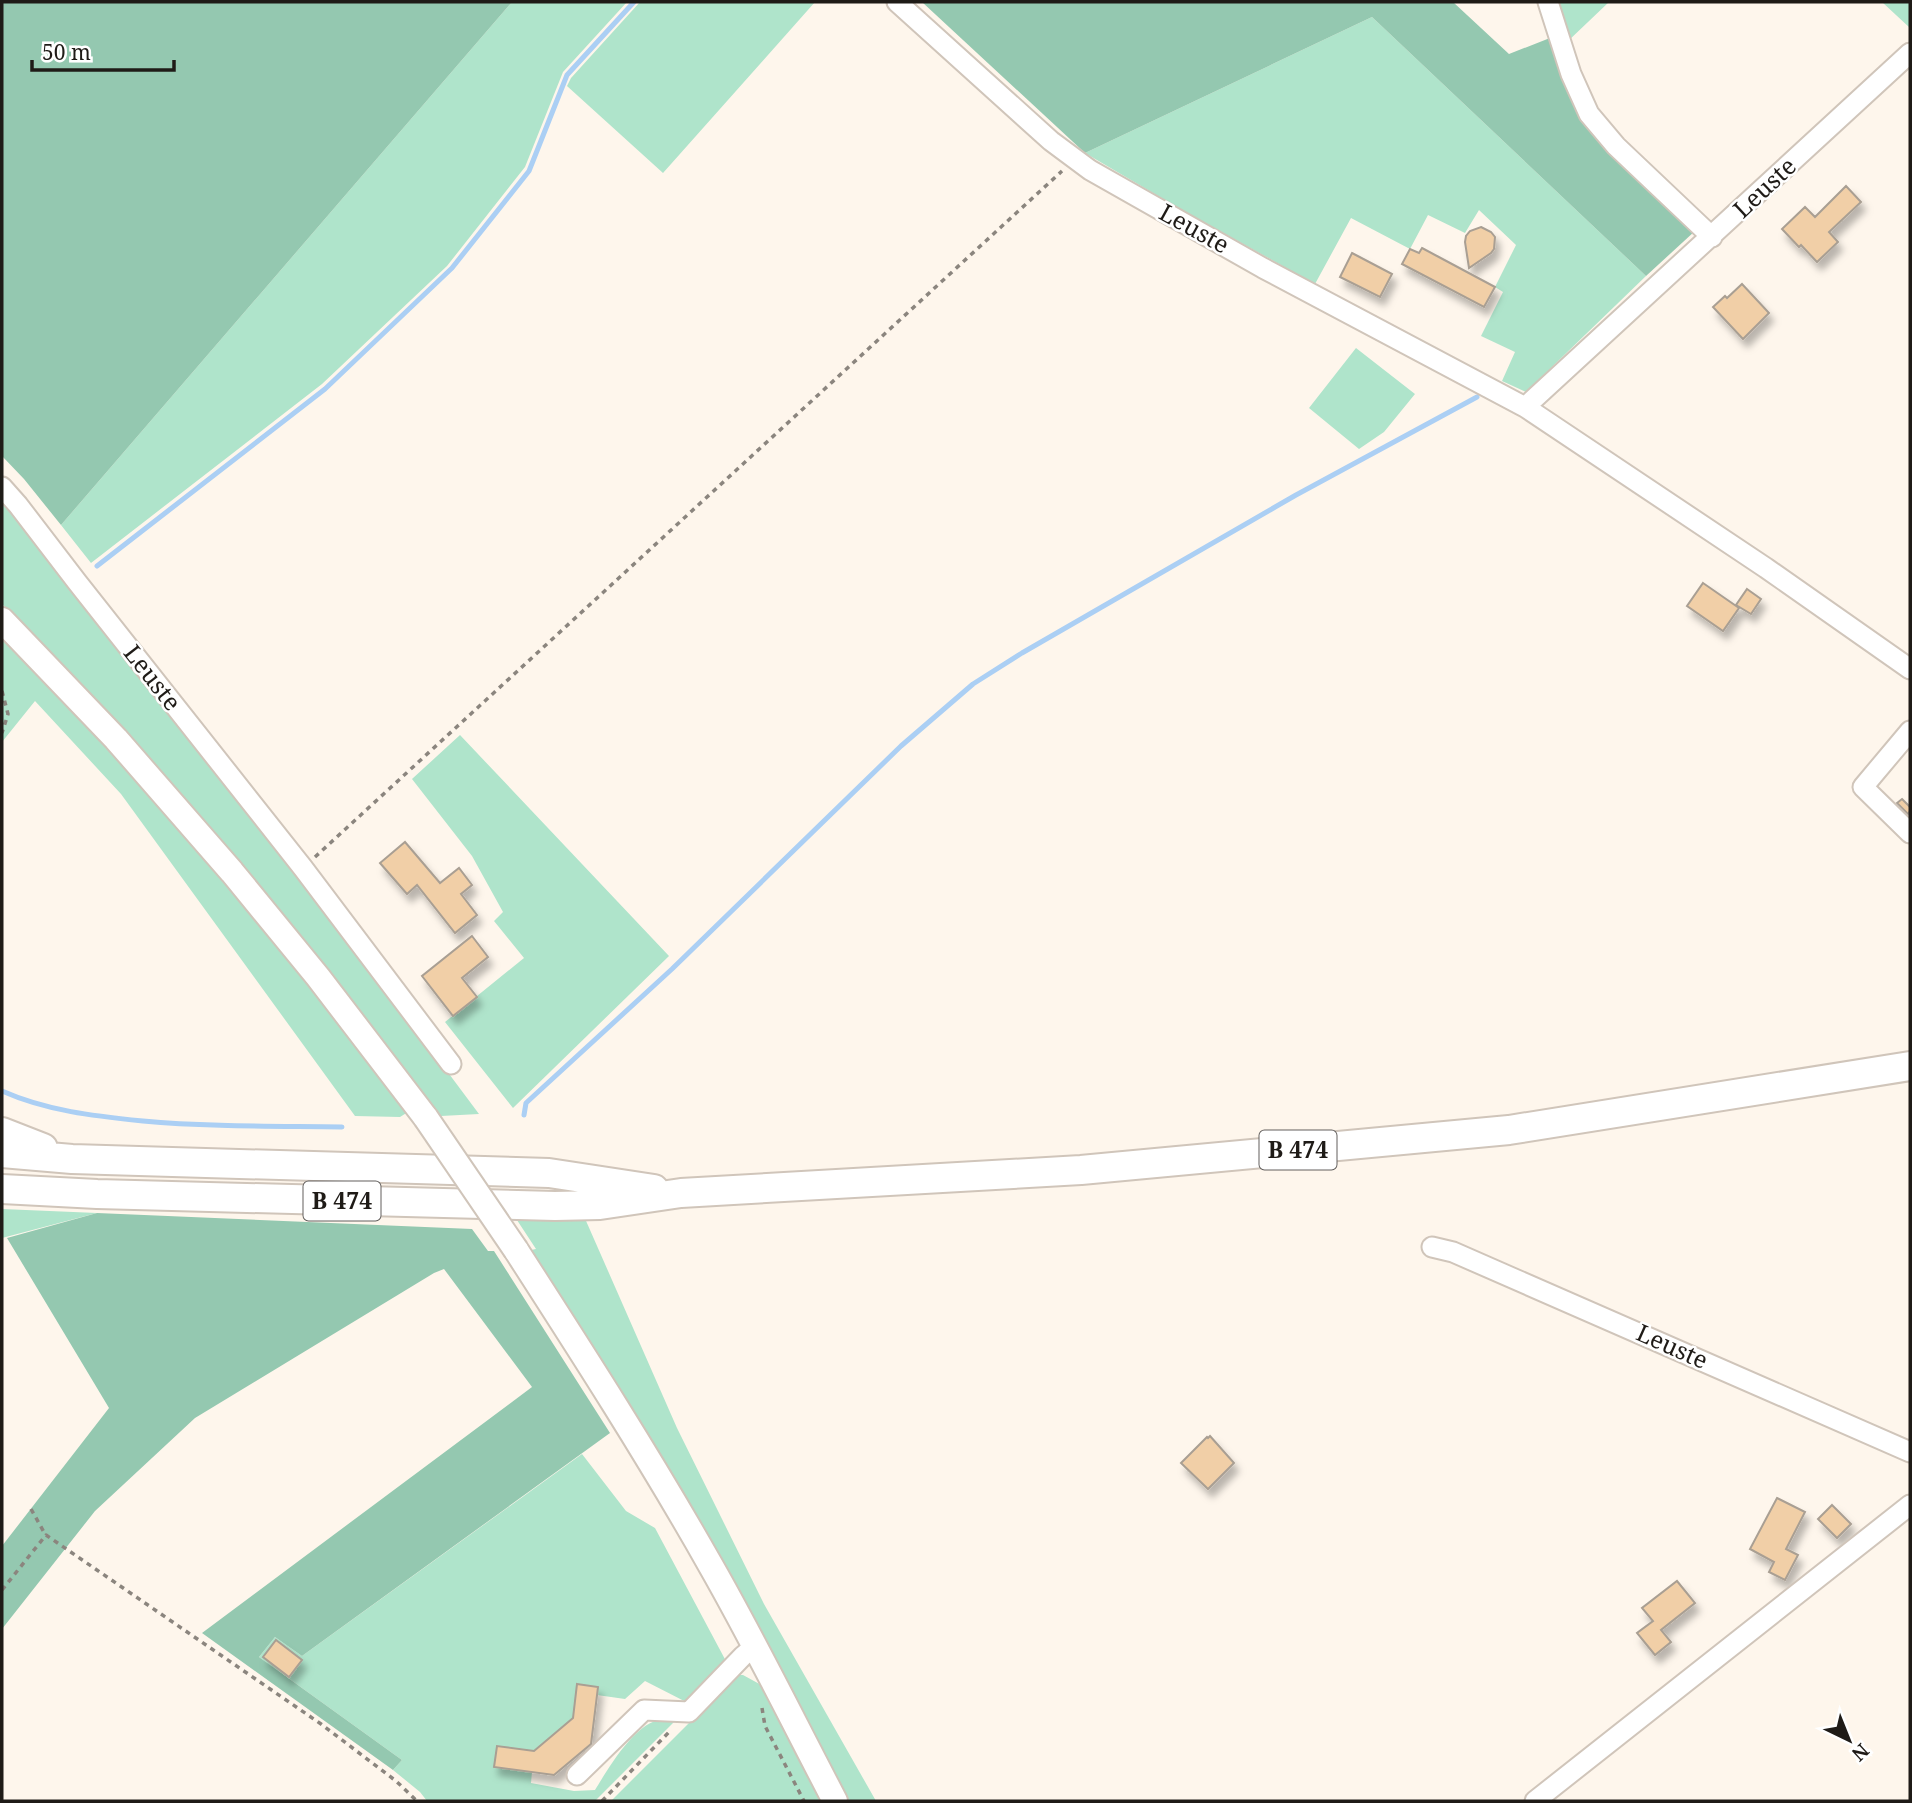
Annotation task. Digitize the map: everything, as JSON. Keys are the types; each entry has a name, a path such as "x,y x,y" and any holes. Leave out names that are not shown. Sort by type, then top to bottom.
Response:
{"highway":[{"name":"B 474","path":"2,1189 97,1194 600,1205 681,1193 1081,1170 1509,1130 1910,1066"},
{"path":"2,1132 72,1159"},
{"name":"B 474","path":"2,1153 72,1159 549,1174 681,1193"}],"main road":[{"path":"2,620 116,739 232,872 318,977 426,1118 516,1250 661,1481 755,1646 835,1801"}],"street":[{"name":"Leuste","path":"897,2 1051,141 1090,170 1263,268 1525,407 1766,568 1910,669"},
{"path":"1548,2 1571,74 1589,114 1616,146 1712,237"},
{"name":"Leuste","path":"1525,407 1910,53"},
{"name":"Leuste","path":"2,487 303,868 451,1064"},
{"path":"1910,731 1863,787 1910,833"},
{"name":"Leuste","path":"1433,1247 1453,1252 1910,1452"},
{"path":"1535,1801 1910,1505"},
{"path":"577,1775 644,1710 689,1712 755,1646"}],"path":[{"path":"303,868 1075,159"},
{"path":"2,691 8,713 2,733"},
{"path":"31,1509 46,1535 321,1724 396,1781 417,1801"},
{"path":"2,1590 46,1535"},
{"path":"602,1801 689,1712"}],"green space":[{"path":"2,2 512,2 61,525 2,456"},
{"path":"512,2 627,2 563,72 525,167 447,266 322,384 91,563 61,525"},
{"path":"640,2 815,2 663,173 567,86 571,78"},
{"path":"922,2 1453,2 1509,54 1555,36 1566,76 1695,231 1646,276 1372,17 1085,153"},
{"path":"1556,2 1609,2 1567,42"},
{"path":"1882,2 1910,2 1910,28"},
{"path":"1372,17 1646,276 1526,392 1502,381 1515,352 1481,336 1503,292 1495,287 1516,245 1479,210 1465,233 1428,215 1410,249 1351,218 1315,284 1085,153"},
{"path":"1356,348 1415,394 1384,432 1359,449 1309,408"},
{"path":"2,500 303,882 479,1114 441,1116 263,890 101,704 2,604"},
{"path":"2,633 90,724 232,887 408,1112 400,1117 355,1116 121,794 35,701 2,742"},
{"path":"460,735 669,956 513,1108 445,1022 524,958 494,921 503,912 472,856 412,779"},
{"path":"2,1209 97,1213 2,1238"},
{"path":"97,1213 472,1229 488,1251 494,1251 610,1433 302,1656 275,1637 259,1657 402,1760 393,1770 202,1633 532,1387 444,1269 434,1273 195,1418 95,1511 2,1629 2,1546 109,1408 7,1238"},
{"path":"513,1214 583,1214 677,1428 764,1604 876,1801 847,1801 770,1654 761,1630 623,1396 531,1250 536,1249"},
{"path":"582,1454 626,1511 655,1528 727,1663 690,1704 645,1681 625,1699 597,1695 598,1687 578,1684 573,1718 532,1772 531,1783 574,1791 595,1790 633,1736 654,1721 675,1721 595,1801 427,1801 393,1770 402,1760 259,1657 275,1637 302,1656"},
{"path":"737,1675 743,1675 767,1688 824,1801 611,1801"}],"building":[{"path":"1846,186 1861,202 1829,232 1838,242 1817,262 1782,229 1805,207 1815,217"},
{"path":"1481,227 1495,237 1494,249 1469,268 1466,236 1470,231"},
{"path":"1422,248 1495,287 1484,307 1402,264 1410,249 1419,253"},
{"path":"1352,253 1392,274 1380,297 1340,277"},
{"path":"1742,284 1769,313 1743,339 1713,307"},
{"path":"1703,583 1739,608 1723,631 1687,606"},
{"path":"1747,589 1761,599 1751,614 1736,605"},
{"path":"1902,799 1910,807 1908,814 1897,803"},
{"path":"405,842 440,883 459,868 472,885 461,894 477,915 455,933 417,885 407,894 380,863"},
{"path":"472,936 488,957 462,978 477,997 453,1016 422,976"},
{"path":"1210,1436 1234,1463 1208,1489 1181,1463"},
{"path":"1777,1498 1805,1512 1786,1549 1798,1555 1785,1580 1769,1572 1774,1562 1750,1549"},
{"path":"1832,1505 1851,1524 1837,1538 1818,1519"},
{"path":"1677,1581 1695,1603 1661,1630 1671,1642 1655,1655 1637,1633 1653,1621 1642,1608"},
{"path":"276,1640 302,1660 289,1677 263,1657"},
{"path":"577,1684 598,1687 591,1744 554,1775 494,1767 497,1746 534,1751 573,1718"}],"waterway":[{"path":"97,566 325,389 452,268 529,171 567,75 634,2"},
{"path":"524,1115 526,1103 672,969 901,746 973,684 1296,495 1477,397"},
{"path":"2,1091 53,1108 125,1119 218,1125 342,1127"}]}
